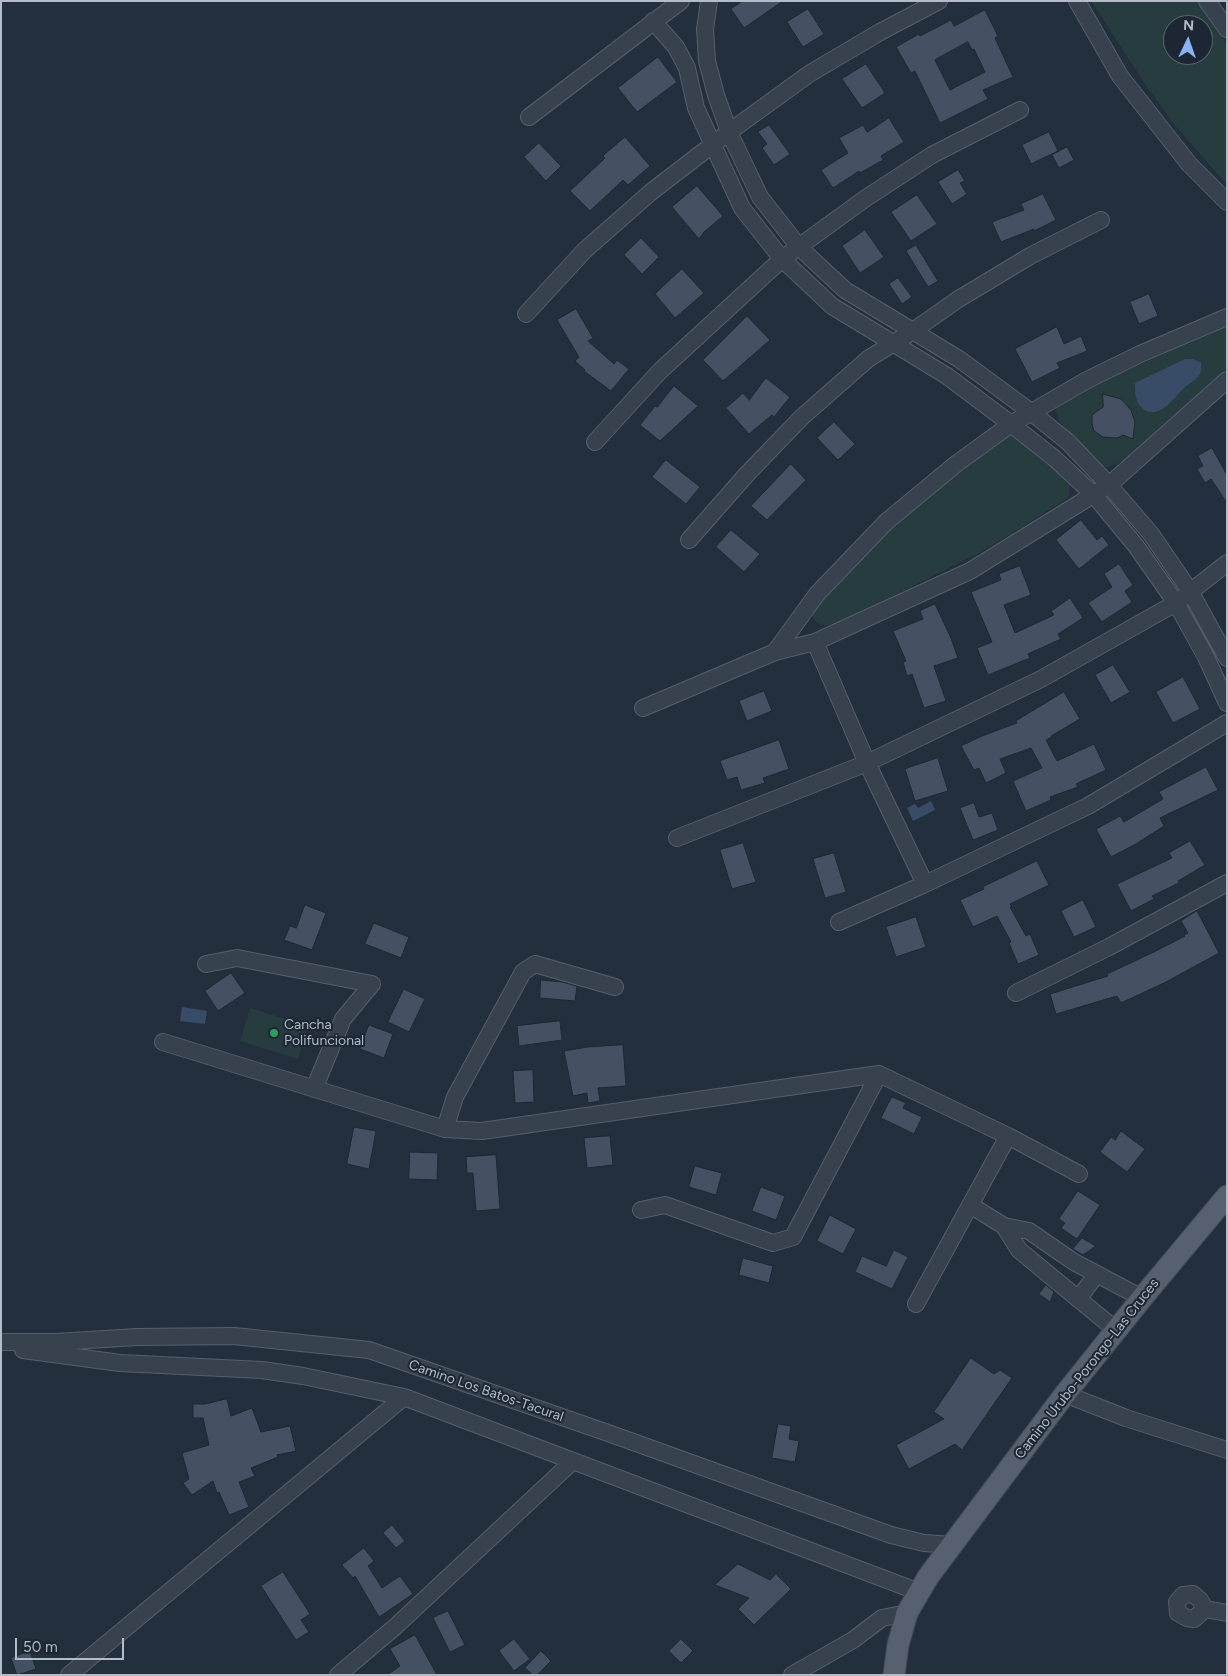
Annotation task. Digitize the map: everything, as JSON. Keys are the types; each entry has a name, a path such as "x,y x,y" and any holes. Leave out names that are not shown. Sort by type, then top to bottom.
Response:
{"main road":[{"name":"Camino Urubo-Porongo-Las Cruces","path":"894,1675 898,1645 908,1613 928,1577 1065,1394 1227,1196"}],"street":[{"path":"529,117 681,1"},
{"path":"709,1 705,29 707,61 729,132 760,197 799,247 845,290 959,359 1068,442 1109,484 1151,534 1190,591 1227,658"},
{"path":"526,314 585,250 651,192 729,132 809,74 880,32 939,1"},
{"path":"1077,1 1120,76 1189,164 1227,202"},
{"path":"1208,1 1227,29"},
{"path":"653,22 676,47 687,68 696,108 742,208 782,259 832,306 947,376 1054,458 1094,495 1136,546 1176,602 1206,657 1227,703"},
{"path":"595,442 660,371 782,259 866,198 932,155 1020,110"},
{"path":"688,540 746,474 802,417 868,359 957,300 1030,256 1101,220"},
{"path":"775,652 817,594 886,522 956,464 1011,424 1087,380 1140,354 1227,317"},
{"path":"643,708 775,652 815,642 970,571 1109,484 1227,380"},
{"path":"677,838 867,763 1042,680 1176,602 1227,563"},
{"path":"815,642 867,763 925,884"},
{"path":"840,922 925,884 1088,806 1227,723"},
{"path":"1016,993 1117,943 1227,883"},
{"path":"206,964 237,958 372,984 343,1019 314,1089"},
{"path":"445,1129 455,1097 523,972 535,964 615,987"},
{"path":"163,1042 445,1129 482,1131 879,1074 1008,1136 1079,1174"},
{"path":"641,1210 665,1204 773,1243 793,1237 879,1074"},
{"path":"916,1304 1008,1136"},
{"path":"970,1204 1004,1226 1029,1230 1074,1262 1142,1298"},
{"path":"1004,1226 1019,1250 1116,1330"},
{"path":"1078,1299 1097,1274"},
{"name":"Camino Los Batos-Tacural","path":"1,1342 234,1336 368,1350 611,1434 891,1535 924,1543 952,1545"},
{"path":"1,1347 120,1363 262,1370 303,1376 404,1398 919,1592"},
{"path":"1065,1394 1126,1418 1227,1450"},
{"path":"69,1675 404,1398"},
{"path":"338,1675 396,1626 572,1461"},
{"path":"1205,1609 1227,1613"},
{"path":"792,1675 853,1640 882,1618 908,1613"}],"green space":[{"path":"1091,1 1198,1 1207,15 1163,15 1163,65 1213,65 1213,24 1227,45 1227,185 1173,123"},
{"path":"1227,326 1227,368 1122,461 1114,465 1100,467 1061,424 1055,411 1060,402 1122,372"},
{"path":"1012,434 1062,475 1070,484 1069,497 979,553 843,621 821,625 814,620 812,615 814,609 862,556 897,523 965,467"},
{"name":"Cancha Polifuncional","path":"250,1008 308,1026 298,1059 240,1041"}],"water":[{"path":"1185,359 1193,359 1201,363 1201,370 1198,376 1160,410 1148,412 1142,408 1135,393 1135,383"},
{"path":"931,801 935,810 913,821 907,808 915,804 918,808"},
{"path":"182,1007 207,1011 205,1024 180,1021"}],"building":[{"path":"743,1 783,1 744,28 731,9"},
{"path":"808,9 824,34 803,47 787,22"},
{"path":"985,10 998,36 995,38 1013,77 983,90 988,99 940,123 915,71 911,73 896,47 919,34 920,36 951,20 954,26","holes":["968,42 972,50 974,49 985,72 950,90 935,60"]},
{"path":"658,57 677,82 637,112 618,88"},
{"path":"866,64 885,93 862,108 842,79"},
{"path":"889,118 904,142 881,156 883,160 860,173 859,171 833,188 821,170 848,153 839,138 863,125 867,132"},
{"path":"769,125 790,154 774,165 762,148 767,144 758,132"},
{"path":"1049,132 1058,151 1031,164 1022,145"},
{"path":"625,137 650,166 628,185 623,180 590,211 570,191 605,158 603,156"},
{"path":"539,143 561,166 546,181 524,157"},
{"path":"1067,147 1074,160 1059,168 1052,155"},
{"path":"958,170 965,181 960,183 967,194 952,204 938,182"},
{"path":"697,186 723,216 704,232 699,239 672,207"},
{"path":"1043,194 1056,220 1034,231 1034,229 1001,242 992,222 1024,210 1021,204"},
{"path":"917,195 937,224 911,241 891,212"},
{"path":"865,230 884,257 860,273 842,246"},
{"path":"641,238 659,257 642,274 624,255"},
{"path":"916,245 938,281 928,287 906,251"},
{"path":"682,269 704,293 675,318 655,294"},
{"path":"898,278 912,297 902,304 889,284"},
{"path":"1149,294 1158,316 1139,324 1130,302"},
{"path":"576,309 593,338 588,341 614,364 617,360 629,369 611,391 584,371 575,361 579,357 557,320"},
{"path":"747,316 770,340 723,381 703,360"},
{"path":"1057,327 1064,344 1081,336 1087,351 1057,363 1060,368 1032,382 1015,349"},
{"path":"766,378 790,397 774,417 772,415 749,434 726,408 743,393 749,400"},
{"path":"674,386 698,406 660,441 640,425"},
{"path":"1103,394 1121,399 1131,410 1135,422 1133,439 1123,435 1117,438 1103,437 1094,431 1092,415 1103,407"},
{"path":"834,422 855,444 838,460 817,438"},
{"path":"1212,448 1227,475 1227,503 1211,479 1205,483 1197,469 1203,466 1198,456"},
{"path":"666,460 700,487 686,504 652,477"},
{"path":"791,464 806,480 767,520 751,506"},
{"path":"1081,520 1097,540 1102,536 1109,545 1079,569 1056,540"},
{"path":"731,530 760,554 744,572 716,547"},
{"path":"1119,564 1133,585 1125,591 1132,602 1102,622 1088,603 1112,587 1104,574"},
{"path":"1020,566 1031,595 1004,605 1015,633 1054,615 1051,611 1070,598 1083,618 1058,634 1061,639 1028,654 1030,658 988,675 977,648 992,642 971,592 1001,580 999,574"},
{"path":"935,604 958,658 934,666 946,701 924,708 912,674 907,676 903,662 906,661 893,631 923,619 920,611"},
{"path":"1113,665 1130,692 1111,703 1095,675"},
{"path":"1183,677 1200,709 1173,723 1156,692"},
{"path":"764,691 772,711 747,721 739,701"},
{"path":"1064,692 1080,719 1046,740 1057,761 1094,744 1106,770 1076,784 1078,787 1050,797 1051,800 1026,811 1013,781 1042,768 1031,748 1000,759 1006,773 986,783 979,768 974,770 961,746 1017,723 1016,721"},
{"path":"779,740 789,769 763,778 765,783 741,790 737,777 727,780 720,761"},
{"path":"938,758 948,791 915,801 905,769"},
{"path":"1206,767 1218,790 1160,818 1164,826 1111,857 1096,829 1120,816 1124,822 1163,799 1159,792"},
{"path":"974,803 979,817 992,813 998,830 973,840 960,808"},
{"path":"1190,841 1205,865 1178,881 1179,883 1152,896 1154,899 1131,911 1117,884 1172,858 1169,853"},
{"path":"743,843 756,882 732,889 720,850"},
{"path":"834,853 846,892 825,898 813,859"},
{"path":"1037,861 1049,885 1010,904 1012,907 1010,907 1026,936 1030,934 1039,955 1018,964 1009,943 1011,942 997,916 973,927 960,900"},
{"path":"1083,900 1096,927 1074,937 1061,911"},
{"path":"305,905 326,913 312,950 284,940 290,926 296,928"},
{"path":"1197,911 1219,953 1166,982 1121,1003 1117,996 1056,1014 1050,994 1108,976 1107,974 1185,936 1188,933 1181,921"},
{"path":"916,917 926,947 896,957 886,927"},
{"path":"374,923 409,937 401,958 365,944"},
{"path":"231,973 245,993 218,1011 205,991"},
{"path":"541,980 577,986 575,1001 540,998"},
{"path":"404,989 425,999 409,1032 388,1022"},
{"path":"560,1021 562,1040 519,1046 517,1026"},
{"path":"369,1025 393,1034 384,1058 360,1049"},
{"path":"623,1045 626,1086 598,1088 600,1101 588,1103 587,1093 573,1096 564,1051 588,1047"},
{"path":"533,1070 534,1102 515,1103 513,1071"},
{"path":"892,1097 906,1103 903,1108 922,1117 914,1134 881,1118"},
{"path":"354,1127 376,1131 369,1169 347,1164"},
{"path":"1121,1131 1145,1149 1127,1172 1100,1152 1111,1137 1115,1140"},
{"path":"610,1136 613,1165 587,1168 584,1138"},
{"path":"410,1152 438,1153 437,1180 409,1179"},
{"path":"496,1155 500,1209 476,1211 473,1173 467,1173 466,1157"},
{"path":"695,1166 722,1173 716,1195 689,1187"},
{"path":"761,1187 785,1196 776,1220 752,1211"},
{"path":"1078,1191 1100,1205 1077,1239 1061,1228 1065,1223 1059,1219"},
{"path":"830,1215 856,1229 843,1254 817,1241"},
{"path":"1082,1238 1096,1246 1083,1255 1073,1249"},
{"path":"894,1250 908,1257 892,1289 855,1272 862,1256 886,1266"},
{"path":"743,1258 773,1266 769,1283 739,1275"},
{"path":"1046,1285 1054,1292 1050,1302 1039,1294"},
{"path":"971,1358 994,1374 1000,1370 1012,1378 962,1450 955,1444 909,1469 896,1445 944,1419 934,1412"},
{"path":"227,1399 231,1416 252,1408 261,1432 290,1426 296,1451 277,1455 278,1457 251,1468 255,1476 239,1482 249,1507 229,1515 213,1481 192,1495 183,1483 189,1479 182,1453 209,1445 203,1418 193,1418 193,1404 205,1404"},
{"path":"778,1424 791,1426 789,1439 799,1441 795,1462 772,1458"},
{"path":"392,1525 405,1541 396,1548 383,1533"},
{"path":"364,1548 374,1561 368,1566 382,1588 400,1576 413,1594 379,1617 355,1576 353,1578 342,1565"},
{"path":"738,1564 770,1580 776,1574 791,1589 754,1625 738,1609 749,1598 715,1585"},
{"path":"283,1572 310,1614 301,1620 309,1632 296,1640 261,1586"},
{"path":"448,1611 465,1645 450,1652 433,1618"},
{"path":"415,1635 437,1675 387,1675 400,1666 390,1649"},
{"path":"514,1639 530,1659 514,1671 499,1651"},
{"path":"681,1639 693,1651 681,1663 669,1651"},
{"path":"30,1651 36,1669 17,1675 11,1658"},
{"path":"541,1651 551,1661 537,1675 533,1675 525,1668"}],"place":[{"name":"Cancha Polifuncional","path":"274,1033"}]}
